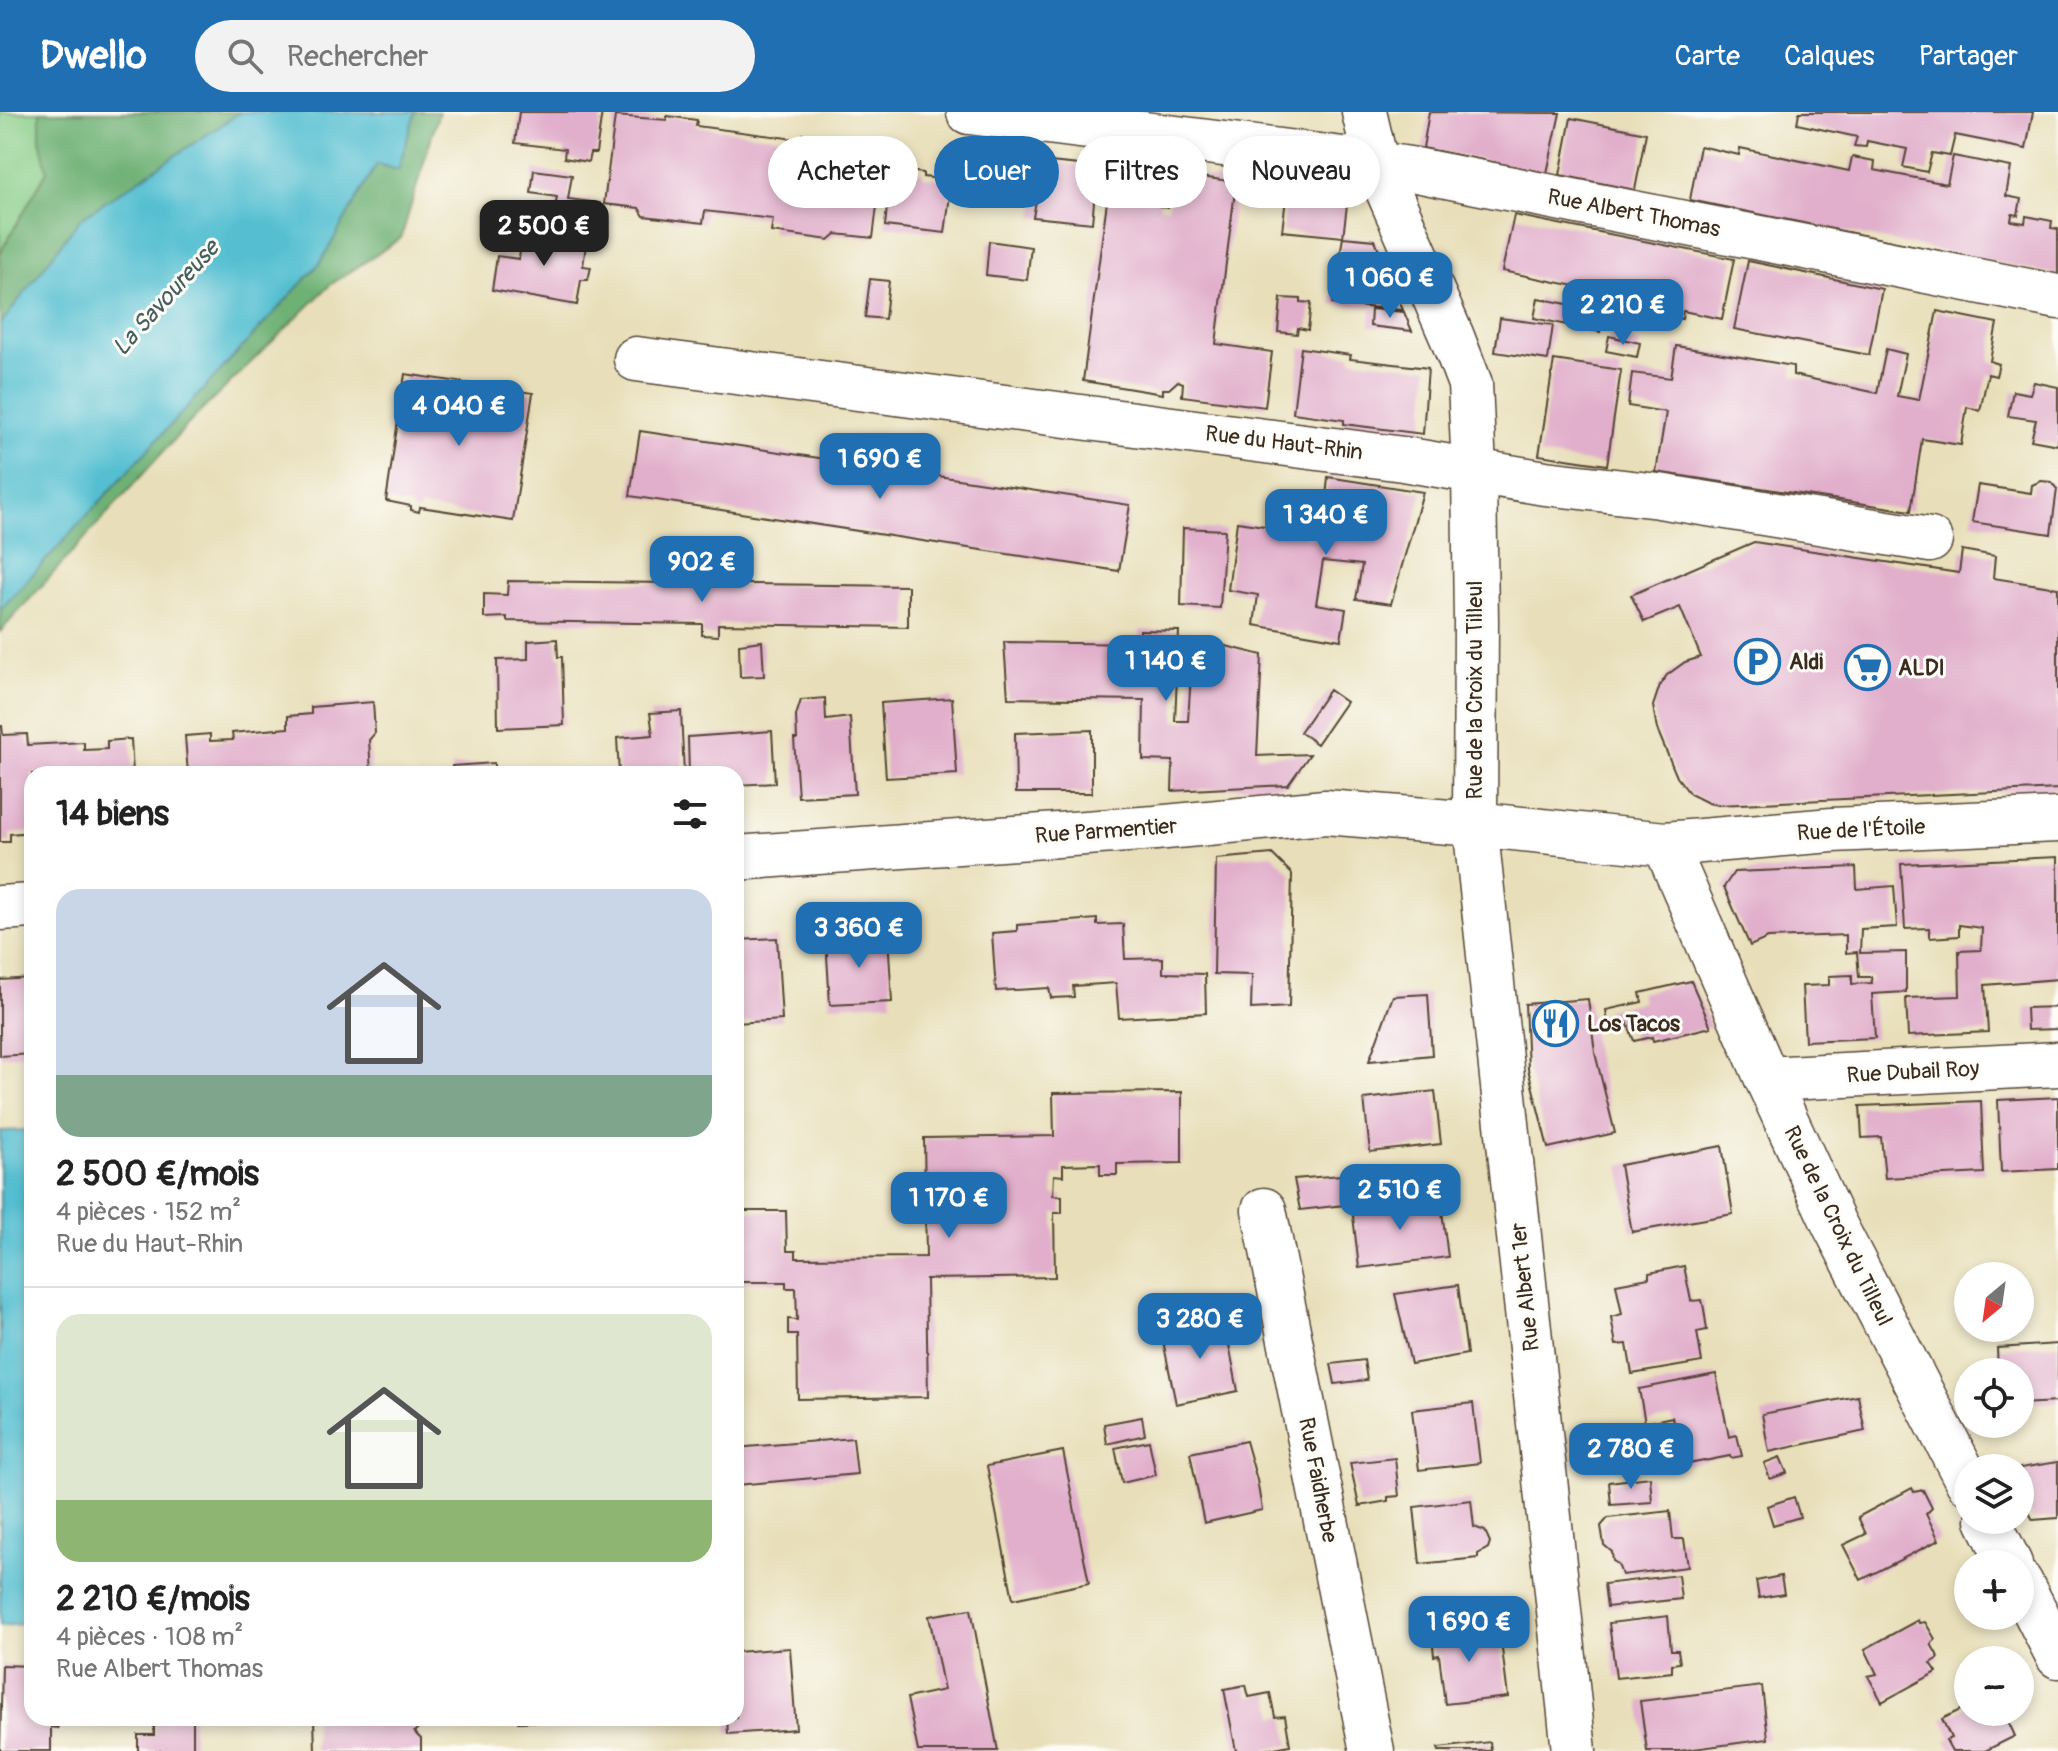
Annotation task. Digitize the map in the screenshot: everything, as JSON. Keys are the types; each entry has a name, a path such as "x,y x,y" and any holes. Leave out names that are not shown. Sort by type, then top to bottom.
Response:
{"street":[{"name":"Rue Albert Thomas","path":"969,112 1223,144"},
{"name":"Rue de la Croix du Tilleul","path":"1364,112 1370,136"},
{"name":"Rue Albert Thomas","path":"1380,164 2058,297"},
{"name":"Rue de la Croix du Tilleul","path":"1380,172 1470,384 1476,622 1475,824 1665,844 1834,1224 1954,1455"},
{"name":"Rue du Haut-Rhin","path":"636,359 1403,459 1930,540"},
{"name":"Rue Parmentier","path":"744,857 1155,828 1325,812 1475,824"},
{"name":"Rue de l'Étoile","path":"1665,844 1832,830 2058,820"},
{"name":"Rue Albert 1er","path":"1475,824 1574,1751"},
{"path":"0,908 24,906"},
{"name":"Rue Dubail Roy","path":"1767,1079 2058,1064"},
{"name":"Rue Faidherbe","path":"1264,1210 1372,1751"},
{"path":"2034,1609 2058,1656"}],"green space":[{"path":"0,112 241,112 0,325"},
{"path":"40,112 439,112 401,238 330,285 191,421 0,632 0,253 47,171 40,139"}],"water":[{"name":"La Savoureuse","path":"241,112 415,112 398,170 377,164 320,263 0,610 0,325 81,218"},
{"path":"24,1130 24,1624 0,1626 0,1131"}],"building":[{"path":"519,112 602,112 596,153 590,153 588,162 564,158 565,149 515,143"},
{"path":"1429,112 1560,113 1547,173 1423,148"},
{"path":"1799,112 2033,112 2026,149 1955,135 1950,156 1932,153 1927,172 1903,167 1907,149 1867,141 1866,147 1854,146 1857,137 1797,124"},
{"path":"615,116 667,120 667,116 697,120 696,126 772,136 768,136 768,208 877,208 873,238 836,234 829,240 771,232 773,219 705,211 703,223 644,216 639,208 604,204"},
{"path":"1571,118 1646,133 1635,190 1560,175"},
{"path":"1700,146 1739,155 1740,148 1849,171 1852,157 1875,161 1874,170 1947,184 1953,156 2011,167 2006,196 2021,199 2018,215 2012,214 2011,221 2025,223 2026,216 2052,221 2051,228 2058,229 2058,275 1690,200"},
{"path":"1059,163 1075,165 1075,208 1093,208 1092,223 1033,217 1035,208 1059,208"},
{"path":"534,170 572,175 568,199 600,203 596,224 553,218 557,197 531,193"},
{"path":"918,172 923,173 923,177 934,178 934,208 948,208 945,233 885,226 887,208 918,208"},
{"path":"1207,178 1223,180 1223,208 1233,208 1216,344 1272,352 1265,407 1182,396 1183,383 1178,381 1169,389 1163,389 1163,394 1083,381 1106,208 1207,208"},
{"path":"1285,208 1347,208 1343,237 1282,231"},
{"path":"1514,215 1734,259 1722,319 1683,311 1682,319 1670,317 1671,309 1645,304 1647,314 1640,312 1639,319 1586,308 1590,289 1502,271"},
{"path":"523,229 587,238 583,266 591,267 588,280 581,280 577,305 492,290 497,256 519,259"},
{"path":"1343,237 1375,240 1403,310 1332,304"},
{"path":"989,241 1031,247 1027,280 986,275"},
{"path":"1748,261 1882,289 1869,355 1734,329"},
{"path":"870,279 889,281 885,319 865,317"},
{"path":"1281,298 1311,303 1308,330 1298,328 1297,334 1278,332"},
{"path":"1538,298 1586,308 1585,312 1603,316 1600,332 1534,318"},
{"path":"1371,309 1404,312 1412,331 1370,326"},
{"path":"1937,311 1997,323 1990,361 1999,364 1996,376 1988,374 1980,411 1967,407 1961,445 1922,439 1911,511 1656,472 1666,412 1628,406 1632,373 1671,378 1676,346 1793,366 1793,375 1877,393 1886,349 1906,354 1897,396 1919,400"},
{"path":"1500,318 1553,325 1548,360 1495,352"},
{"path":"1609,336 1640,343 1637,357 1606,351"},
{"path":"1301,348 1351,355 1350,359 1428,368 1423,434 1344,424 1344,420 1293,413"},
{"path":"1554,360 1621,370 1607,465 1539,455"},
{"path":"405,374 533,393 513,521 420,507 419,512 411,510 411,506 386,501"},
{"path":"2034,382 2058,387 2058,445 2031,440 2036,420 2008,416 2013,391 2030,394"},
{"path":"640,431 1130,505 1119,571 630,496"},
{"path":"1328,477 1423,492 1391,604 1356,599 1362,565 1323,561 1316,604 1346,609 1341,640 1254,625 1258,595 1228,590 1237,522 1305,532 1305,536 1322,540"},
{"path":"2041,481 2051,482 2057,489 2051,534 1972,522 1978,485 2031,493 2032,485"},
{"path":"1183,528 1225,530 1220,608 1181,606"},
{"name":"ALDI","path":"1754,542 1959,573 1962,550 1995,556 1993,578 2058,588 2058,789 1718,805 1690,794 1677,777 1657,729 1653,706 1667,675 1685,662 1701,657 1680,607 1644,622 1631,595"},
{"path":"508,581 908,586 908,627 718,624 718,636 702,635 702,624 484,618 484,594 507,595"},
{"path":"1140,630 1179,631 1175,721 1188,721 1193,643 1226,646 1262,655 1257,756 1310,754 1288,785 1172,791 1173,761 1143,760 1144,700 1008,698 1004,642 1140,644"},
{"path":"557,639 558,657 562,657 564,725 498,728 497,660 528,659 528,641"},
{"path":"762,641 764,676 740,677 739,644"},
{"path":"1329,690 1346,702 1317,744 1300,732"},
{"path":"825,698 826,720 850,717 855,794 798,797 794,739 797,739 796,716 801,700"},
{"path":"952,698 957,774 886,778 881,703"},
{"path":"373,702 375,733 369,740 371,766 187,766 185,736 210,734 210,741 233,740 232,733 288,728 288,716 311,714 311,707"},
{"path":"681,711 684,766 619,766 617,738 653,735 650,713"},
{"path":"0,726 3,735 27,734 28,745 84,742 84,750 107,749 107,741 131,739 133,766 24,766 24,833 10,834 10,842 0,842"},
{"path":"1092,730 1092,793 1016,793 1015,733"},
{"path":"772,731 775,783 744,785 744,766 689,766 688,737"},
{"path":"494,763 494,766 452,766"},
{"path":"1272,854 1292,874 1289,1007 1251,1009 1252,975 1214,974 1216,859"},
{"path":"2058,857 2058,979 1985,985 1988,1032 1908,1036 1906,998 1960,996 1959,951 1981,950 1982,928 1959,925 1959,936 1930,938 1929,928 1905,929 1901,864"},
{"path":"1856,867 1857,889 1894,886 1897,927 1861,929 1860,953 1906,952 1906,992 1872,994 1875,1038 1805,1041 1802,986 1829,985 1829,976 1852,975 1852,984 1872,983 1871,977 1859,977 1857,952 1846,953 1846,935 1768,938 1750,946 1724,887 1734,872"},
{"path":"1097,919 1097,925 1123,924 1125,959 1163,958 1163,973 1205,974 1206,1013 1119,1018 1116,983 1073,986 1074,997 1051,998 1049,988 996,991 992,933 1017,931 1017,925"},
{"path":"888,935 892,1002 830,1005 826,939"},
{"path":"777,938 782,1020 744,1022 744,940"},
{"path":"24,978 24,1054 0,1056 0,980"},
{"path":"1691,981 1711,1027 1653,1041 1652,1037 1634,1041 1627,1022 1608,1024 1606,1010 1642,1002 1640,993"},
{"path":"1428,994 1432,1055 1369,1061 1393,996"},
{"path":"1588,999 1595,1053 1615,1133 1548,1148 1528,1069 1525,1004"},
{"path":"2058,1007 2058,1029 2027,1030 2026,1008"},
{"path":"1435,1091 1441,1144 1370,1152 1364,1099"},
{"path":"1182,1092 1182,1163 1117,1164 1117,1175 1100,1175 1100,1164 1063,1165 1063,1176 1054,1175 1053,1195 1062,1196 1062,1213 1054,1213 1055,1277 926,1279 928,1397 798,1399 797,1335 788,1335 788,1319 797,1320 796,1288 786,1288 786,1282 744,1282 744,1211 786,1211 787,1251 796,1251 796,1258 926,1257 924,1138 1054,1136 1053,1093"},
{"path":"2058,1097 2058,1169 2001,1172 1998,1100"},
{"path":"1981,1101 1984,1173 1885,1178 1881,1137 1862,1138 1860,1106"},
{"path":"1722,1146 1733,1214 1632,1232 1620,1165"},
{"path":"1341,1175 1344,1205 1300,1210 1294,1179"},
{"path":"1440,1196 1448,1257 1359,1268 1352,1207"},
{"path":"1684,1266 1691,1301 1702,1300 1704,1309 1707,1330 1697,1332 1702,1362 1632,1374 1627,1344 1616,1345 1611,1317 1622,1314 1616,1284 1649,1278 1649,1273"},
{"path":"1458,1285 1467,1354 1411,1364 1395,1294"},
{"path":"1224,1319 1238,1391 1176,1404 1161,1331"},
{"path":"2058,1344 2058,1402 2034,1403 2034,1358 1997,1358 1997,1348"},
{"path":"1364,1360 1367,1380 1335,1384 1331,1364"},
{"path":"1716,1374 1729,1437 1737,1435 1742,1456 1673,1467 1669,1456 1679,1453 1672,1417 1645,1423 1639,1389"},
{"path":"1858,1396 1865,1431 1769,1452 1762,1414"},
{"path":"1473,1403 1480,1463 1419,1470 1412,1410"},
{"path":"1142,1417 1145,1435 1107,1444 1104,1424"},
{"path":"853,1438 857,1474 744,1484 744,1447"},
{"path":"1149,1441 1156,1475 1122,1483 1115,1448"},
{"path":"1246,1441 1262,1510 1204,1523 1190,1453"},
{"path":"1063,1451 1089,1583 1013,1599 987,1466"},
{"path":"1780,1457 1787,1473 1770,1479 1764,1463"},
{"path":"1395,1458 1399,1496 1359,1506 1350,1463"},
{"path":"2058,1462 2058,1518 2034,1520 2034,1466"},
{"path":"1650,1477 1652,1502 1611,1505 1609,1482"},
{"path":"1912,1488 1914,1492 1923,1490 1932,1508 1926,1514 1939,1540 1861,1580 1843,1545 1866,1534 1858,1517"},
{"path":"1794,1497 1800,1517 1773,1525 1767,1506"},
{"path":"1471,1500 1474,1527 1485,1531 1490,1542 1488,1548 1478,1554 1478,1558 1420,1564 1414,1507"},
{"path":"1670,1511 1673,1539 1684,1539 1688,1567 1622,1575 1618,1564 1613,1561 1612,1552 1604,1545 1601,1526 1608,1518"},
{"path":"1678,1575 1681,1599 1607,1607 1604,1584"},
{"path":"1781,1576 1784,1594 1759,1598 1756,1581"},
{"path":"971,1609 998,1751 918,1751 907,1698 944,1690 929,1616"},
{"path":"1668,1616 1671,1650 1678,1650 1680,1663 1672,1664 1672,1672 1616,1678 1609,1623"},
{"path":"1918,1620 1919,1623 1925,1622 1935,1639 1931,1644 1939,1658 1931,1663 1937,1672 1882,1702 1868,1676 1877,1674 1865,1649"},
{"path":"1462,1622 1463,1630 1487,1626 1490,1643 1501,1641 1508,1697 1445,1704 1439,1655 1434,1656 1431,1625"},
{"path":"790,1648 796,1729 728,1734 728,1726 744,1726 744,1651"},
{"path":"2,1665 24,1666 24,1726 58,1726 58,1728 51,1727 51,1751 0,1751"},
{"path":"1246,1685 1249,1697 1270,1693 1275,1717 1285,1716 1290,1745 1259,1751 1236,1751 1224,1689"},
{"path":"1762,1686 1768,1739 1679,1751 1647,1751 1640,1701"},
{"path":"1954,1713 1954,1726 2010,1726 2015,1736 1985,1751 1952,1751 1946,1740 1951,1738 1942,1719"},
{"path":"154,1726 193,1726 193,1751 138,1751 138,1735 154,1735"},
{"path":"314,1726 420,1726 414,1732 421,1739 421,1751 315,1751"},
{"path":"1490,1742 1491,1751 1439,1751 1438,1748"}],"place":[{"name":"Aldi","path":"1758,662"},
{"name":"ALDI","path":"1867,668"},
{"name":"Los Tacos","path":"1556,1024"}]}
